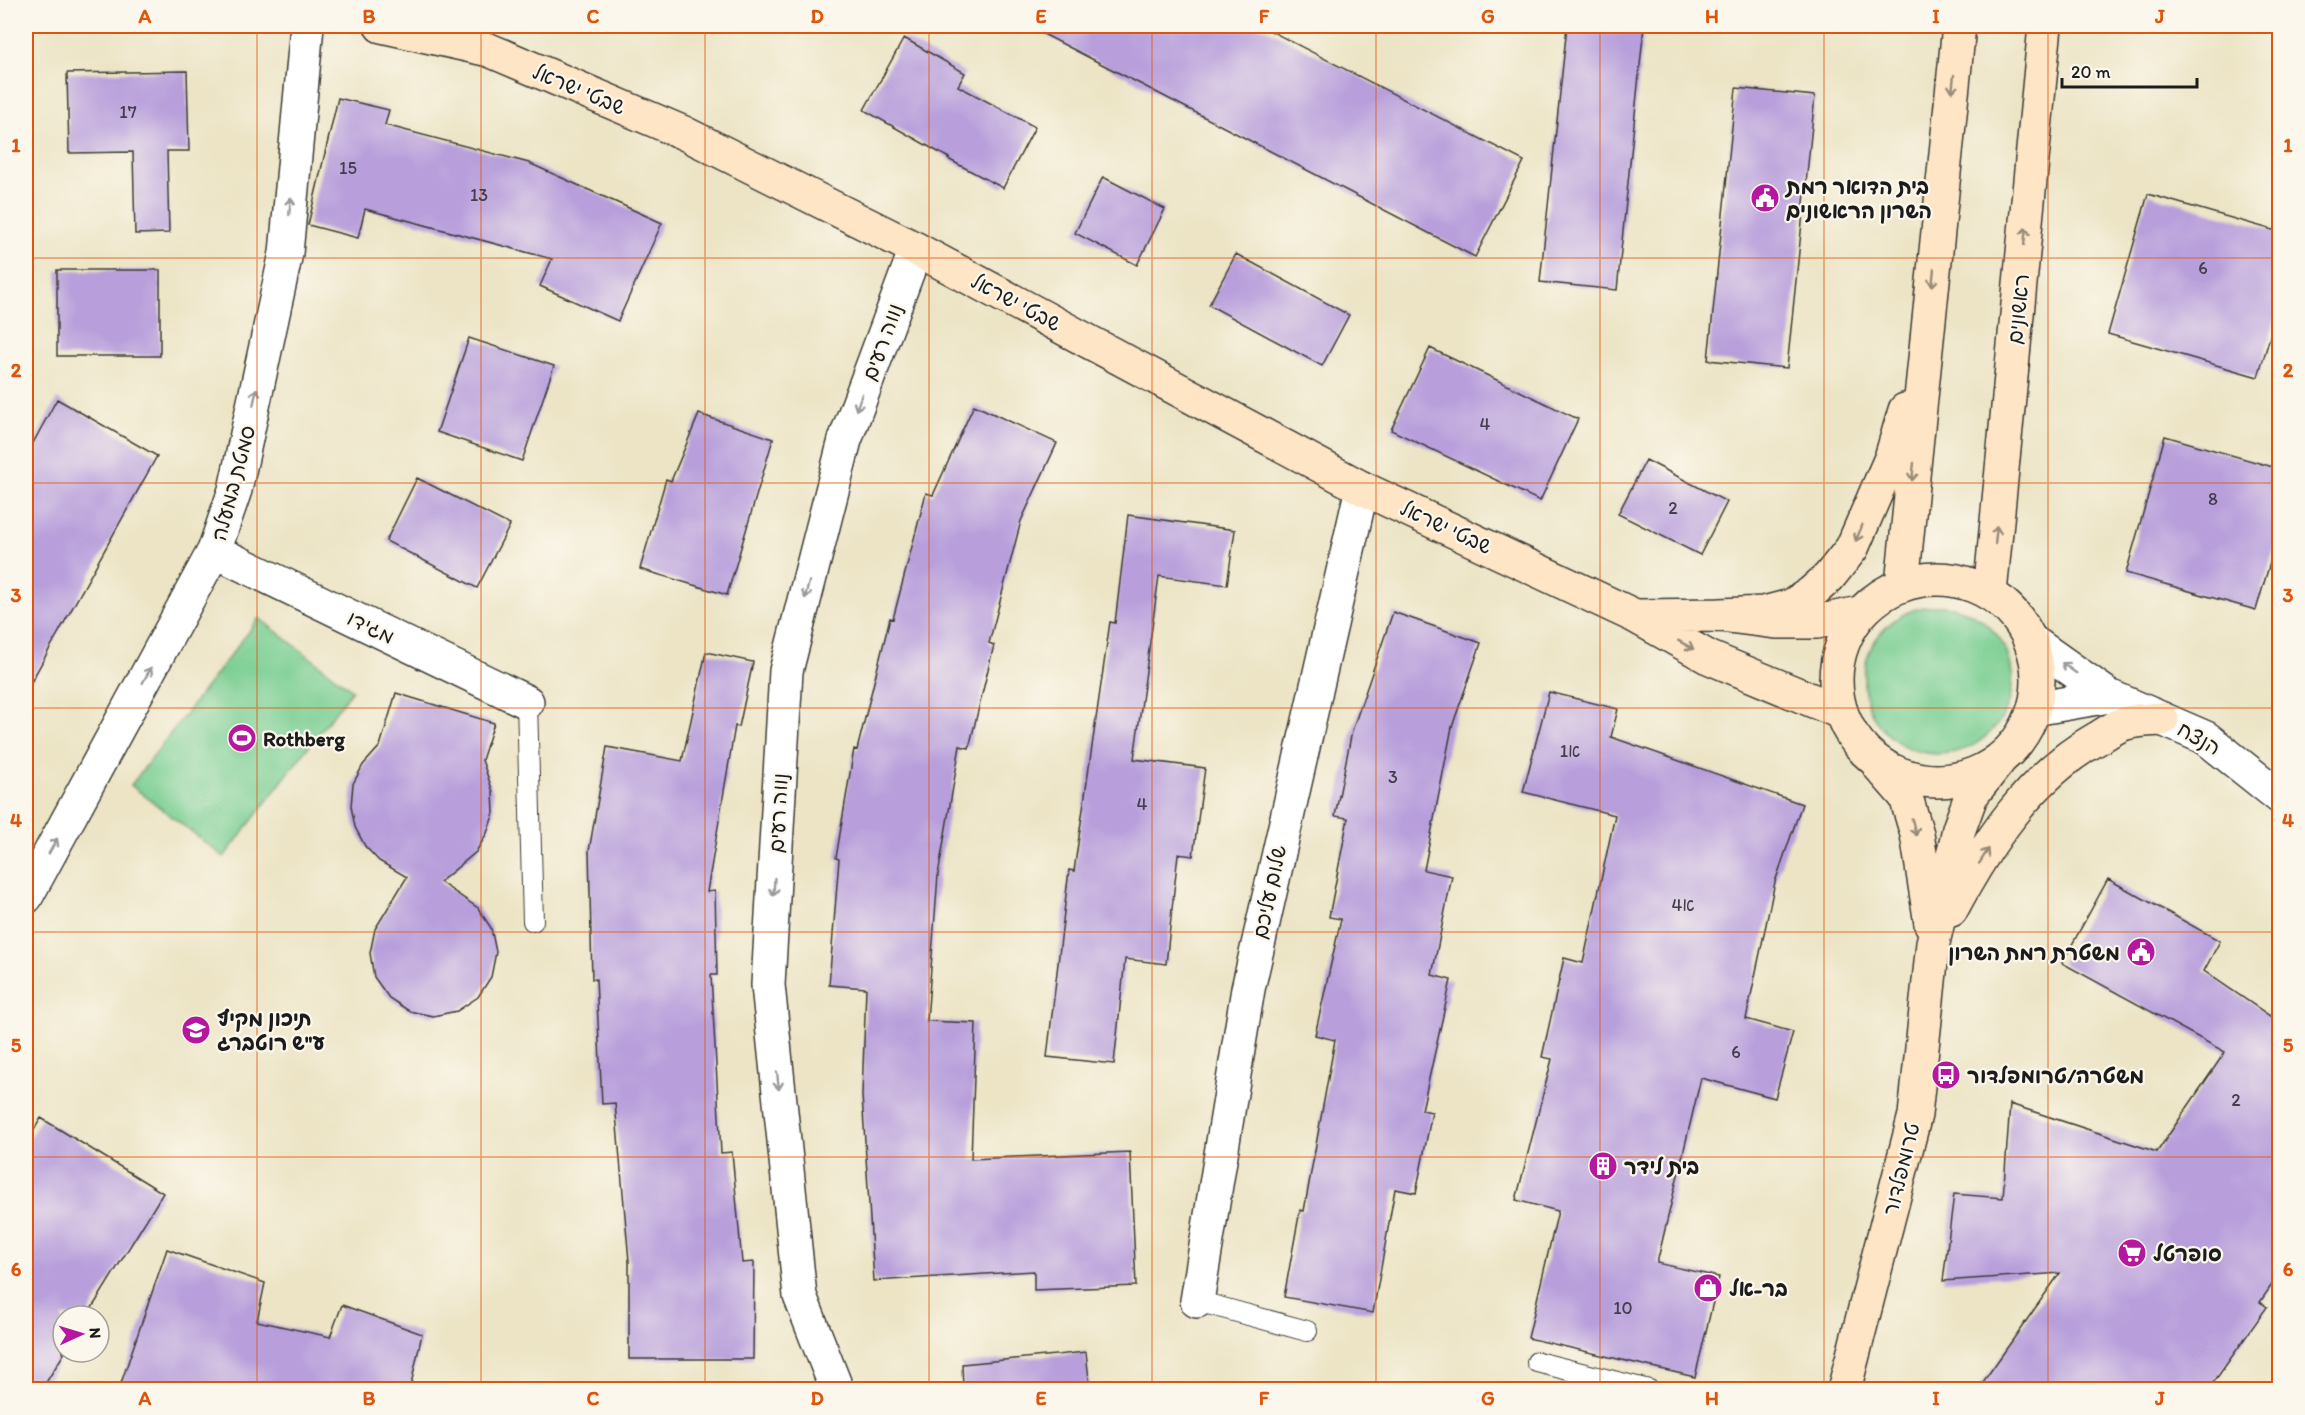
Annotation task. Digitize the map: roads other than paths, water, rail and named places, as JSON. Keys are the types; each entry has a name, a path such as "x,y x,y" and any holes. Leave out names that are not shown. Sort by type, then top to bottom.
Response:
{"street":[{"name":"סמטת במעלה","path":"26,897 214,551 235,490 286,252 307,26"},
{"name":"שבטי ישראל","path":"381,26 489,50 684,133 916,249 1362,488 1635,616 1708,657 1840,712"},
{"path":"1902,584 1959,26"},
{"name":"ראשונים","path":"1990,593 2045,26"},
{"name":"נווה רעים","path":"837,1389 800,1296 768,985 786,671 845,440 916,249"},
{"path":"1720,615 1764,613 1791,606 1829,577 1852,548 1890,458 1927,339"},
{"name":"שלום עליכם","path":"1197,1301 1248,989 1362,488"},
{"name":"מגידו","path":"214,551 527,702"},
{"path":"1922,579 1957,580 1990,593 2010,609 2030,640 2038,674 2034,709 2024,731 2001,758 1971,776 1936,782 1905,777 1874,760 1850,734 1840,712 1835,676 1848,629 1859,613 1871,602 1902,584 1922,579"},
{"name":"שבטי ישראל","path":"1635,616 1720,615 1776,622 1817,622 1859,613"},
{"name":"הנצח","path":"2030,640 2109,696 2206,738 2280,796"},
{"path":"2034,709 2109,696"},
{"path":"1934,943 1962,890 2012,813 2050,770 2079,748 2124,723 2162,719"},
{"name":"טרומפלדור","path":"1845,1389 1915,1115 1934,943 1959,829 1971,796 2001,758"},
{"name":"טרומפלדור","path":"1874,760 1906,797 1917,834 1934,943"}],"lane":[{"path":"527,702 534,921"},
{"path":"1197,1301 1307,1330"},
{"path":"1537,1362 1649,1389"}],"place":[{"name":"בית הדואר רמת השרון הראשונים","path":"1765,198"},
{"name":"Rothberg","path":"242,738"},
{"name":"משטרת רמת השרון","path":"2141,952"},
{"name":"תיכון מקיף ע\"ש רוטברג","path":"196,1030"},
{"name":"משטרה/טרומפלדור","path":"1946,1075"},
{"name":"בית לידר","path":"1603,1166"},
{"name":"סופרטל","path":"2132,1253"},
{"name":"בר-אל","path":"1708,1288"}]}
